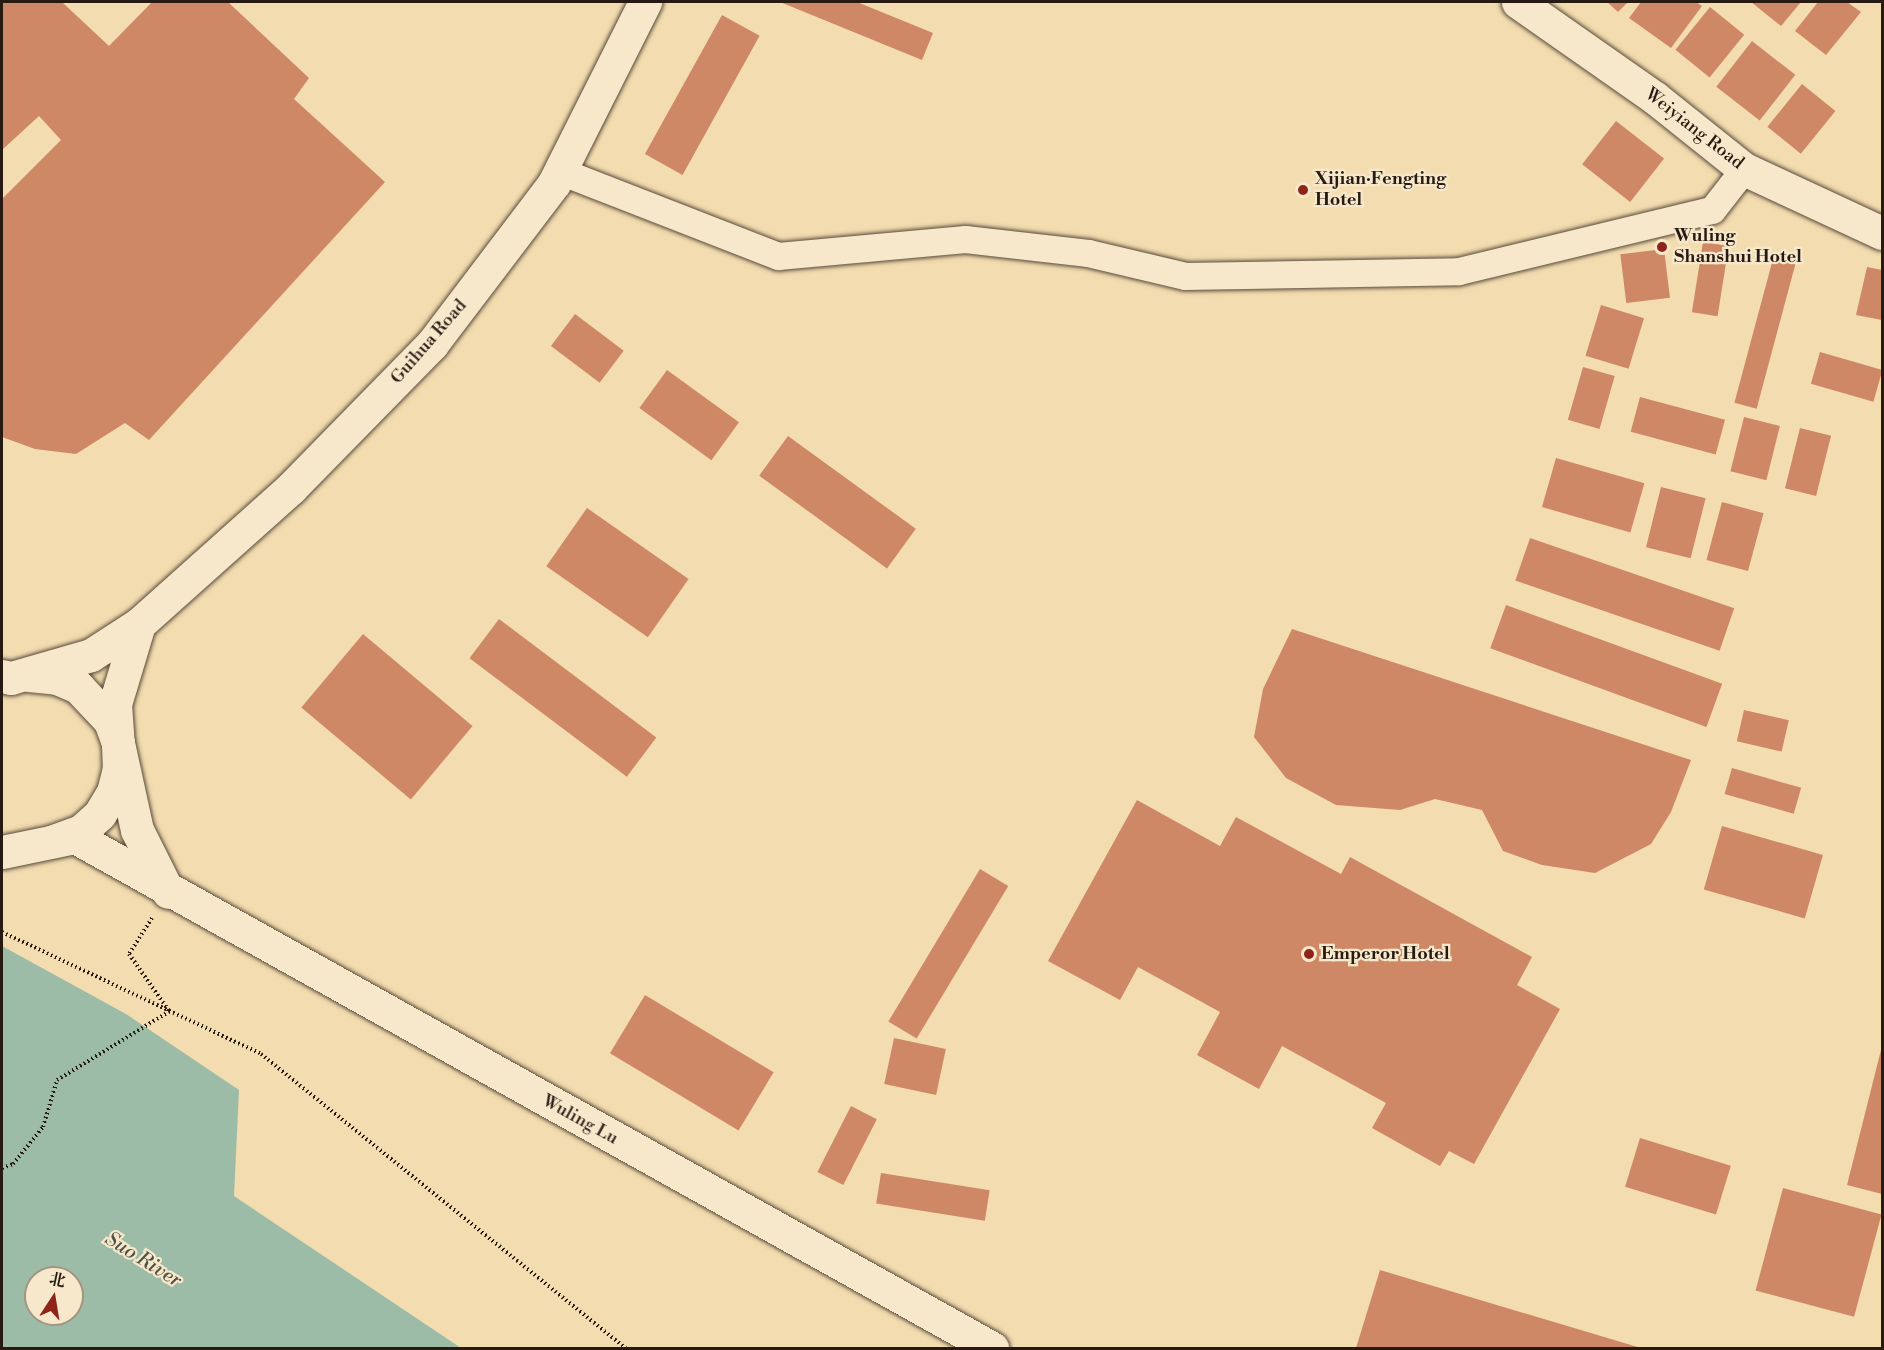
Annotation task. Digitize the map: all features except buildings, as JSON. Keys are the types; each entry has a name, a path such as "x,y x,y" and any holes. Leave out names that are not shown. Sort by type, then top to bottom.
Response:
{"main road":[{"name":"Guihua Road","path":"5,679 91,655 139,624 291,488 432,344 560,171 645,2"},
{"name":"Weiyiang Road","path":"1518,2 1655,98 1744,169 1882,233"},
{"path":"139,624 115,704 118,742 137,830 168,892"},
{"path":"2,852 47,843 81,831 100,814 113,792 118,742 110,721 78,687 33,675 5,679"},
{"path":"2,837 47,843"},
{"name":"Wuling Lu","path":"47,843 75,837 168,892 992,1348"}],"street":[{"path":"560,171 778,256 965,239 1088,253 1185,276 1459,271 1712,210 1744,169"}],"path":[{"path":"168,892 129,954 170,1011"},
{"path":"2,932 261,1054 627,1348"},
{"path":"2,1168 13,1164 44,1127 57,1080 170,1011"}],"water":[{"name":"Suo River","path":"2,946 126,1014 239,1090 234,1196 461,1348 2,1348"}],"place":[{"name":"Xijian·Fengting Hotel","path":"1303,190"},
{"name":"Wuling Shanshui Hotel","path":"1662,247"},
{"name":"Emperor Hotel","path":"1309,954"}]}
